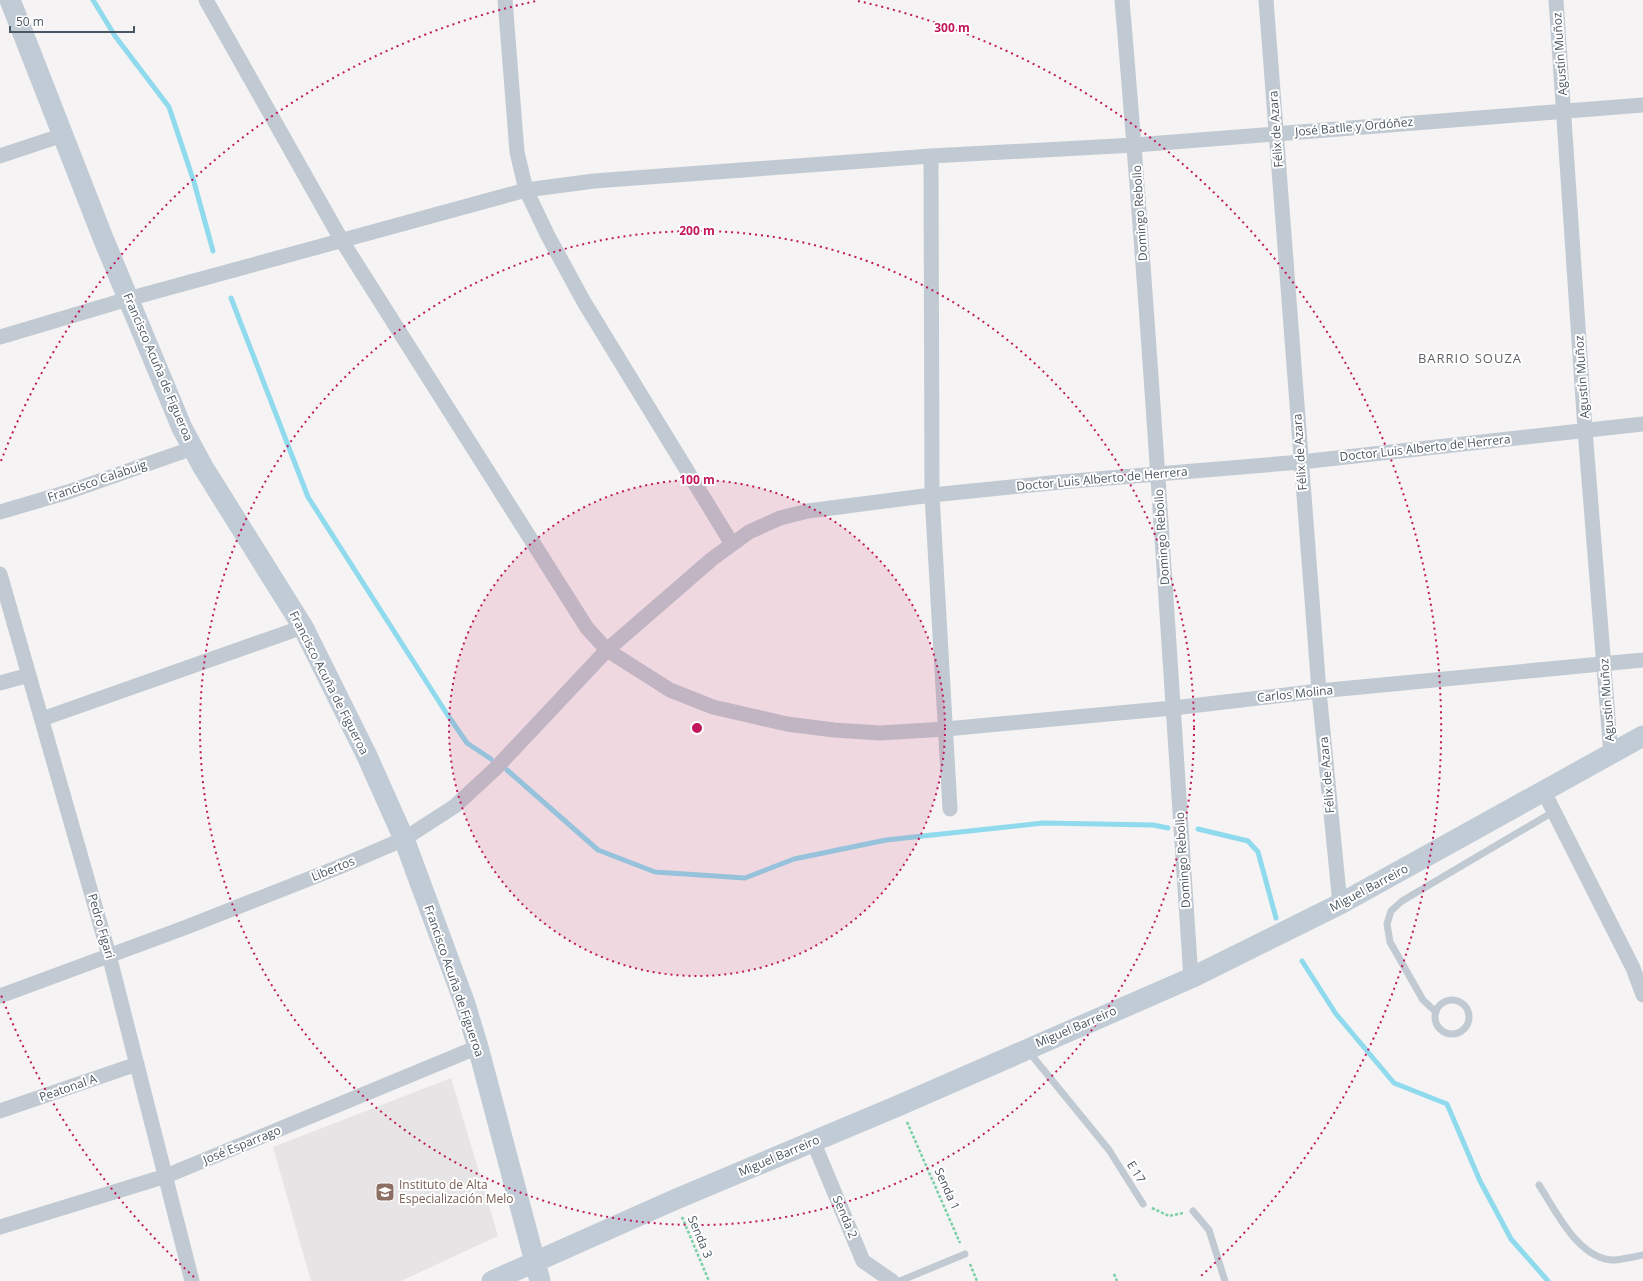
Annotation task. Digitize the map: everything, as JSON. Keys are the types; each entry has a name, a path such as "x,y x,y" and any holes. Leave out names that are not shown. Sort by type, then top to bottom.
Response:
{"street":[{"name":"Francisco Acuña de Figueroa","path":"10,0 128,299 182,428 272,579 303,627 367,756 404,839 465,1004 478,1047 537,1272"},
{"name":"Carlos Molina","path":"206,0 342,240 587,628 607,650 670,690 713,707 787,724 834,730 880,733 946,729 1173,708 1319,691 1643,660"},
{"path":"505,0 517,152 526,190 548,236 584,302 732,544"},
{"name":"Domingo Rebollo","path":"1122,0 1135,145 1191,978"},
{"name":"Félix de Azara","path":"1266,0 1319,691 1340,904"},
{"name":"Agustín Muñoz","path":"1556,0 1585,430 1605,664 1611,755"},
{"name":"José Batlle y Ordóñez","path":"0,338 128,299 526,190 594,181 931,156 1065,150 1135,145 1564,110 1643,105"},
{"path":"0,156 63,135"},
{"path":"931,156 932,495 950,809"},
{"name":"Doctor Luis Alberto de Herrera","path":"607,650 712,559 749,532 774,521 808,510 932,495 1061,482 1301,462 1643,424"},
{"name":"Francisco Calabuig","path":"0,512 68,492 193,448"},
{"name":"Pedro Figari","path":"0,574 109,955 192,1281"},
{"path":"42,719 303,627"},
{"name":"Libertos","path":"0,996 184,928 317,876 404,839 455,806 495,768 607,650"},
{"path":"0,683 29,674"},
{"name":"Miguel Barreiro","path":"492,1281 537,1272 674,1200 900,1105 1026,1048 1191,978 1340,904 1643,736"},
{"path":"1544,792 1633,968 1643,995"},
{"name":"José Esparrago","path":"0,1228 166,1176 478,1047"},
{"name":"Peatonal A","path":"0,1111 137,1064"},
{"name":"Senda 2","path":"812,1141 863,1261 892,1281"}],"lane":[{"path":"1436,1012 1443,1003 1454,1000 1460,1002 1468,1010 1468,1022 1462,1031 1457,1033 1446,1033 1438,1027 1436,1022 1436,1012 1423,1000 1390,942 1387,924 1391,911 1402,901 1554,812"},
{"name":"E 17","path":"1026,1048 1109,1150 1143,1204"},
{"path":"1539,1185 1583,1248 1600,1257 1614,1260 1643,1255"},
{"path":"1193,1211 1209,1230 1226,1281"},
{"path":"900,1281 965,1254"}],"path":[{"name":"Senda 1","path":"900,1105 977,1281"},
{"name":"Senda 3","path":"674,1200 709,1281"},
{"path":"1143,1204 1169,1216 1193,1211"},
{"path":"1114,1274 1116,1281"}],"shaded area":[{"name":"Instituto de Alta Especialización Melo","path":"451,1078 498,1236 401,1281 311,1281 273,1147"}],"waterway":[{"path":"93,0 115,36 169,107 194,182 213,251"},
{"path":"231,298 308,497 467,743 491,759"},
{"path":"507,770 598,850 655,872 745,878 794,859 886,840 1043,823 1153,825 1168,828"},
{"path":"1198,829 1248,841 1258,852 1276,918"},
{"path":"1302,961 1336,1014 1394,1083 1447,1104 1480,1181 1511,1239 1548,1281"}],"place":[{"name":"Instituto de Alta Especialización Melo","path":"385,1192"}],"district":[{"name":"BARRIO SOUZA","path":"1470,358"}]}
